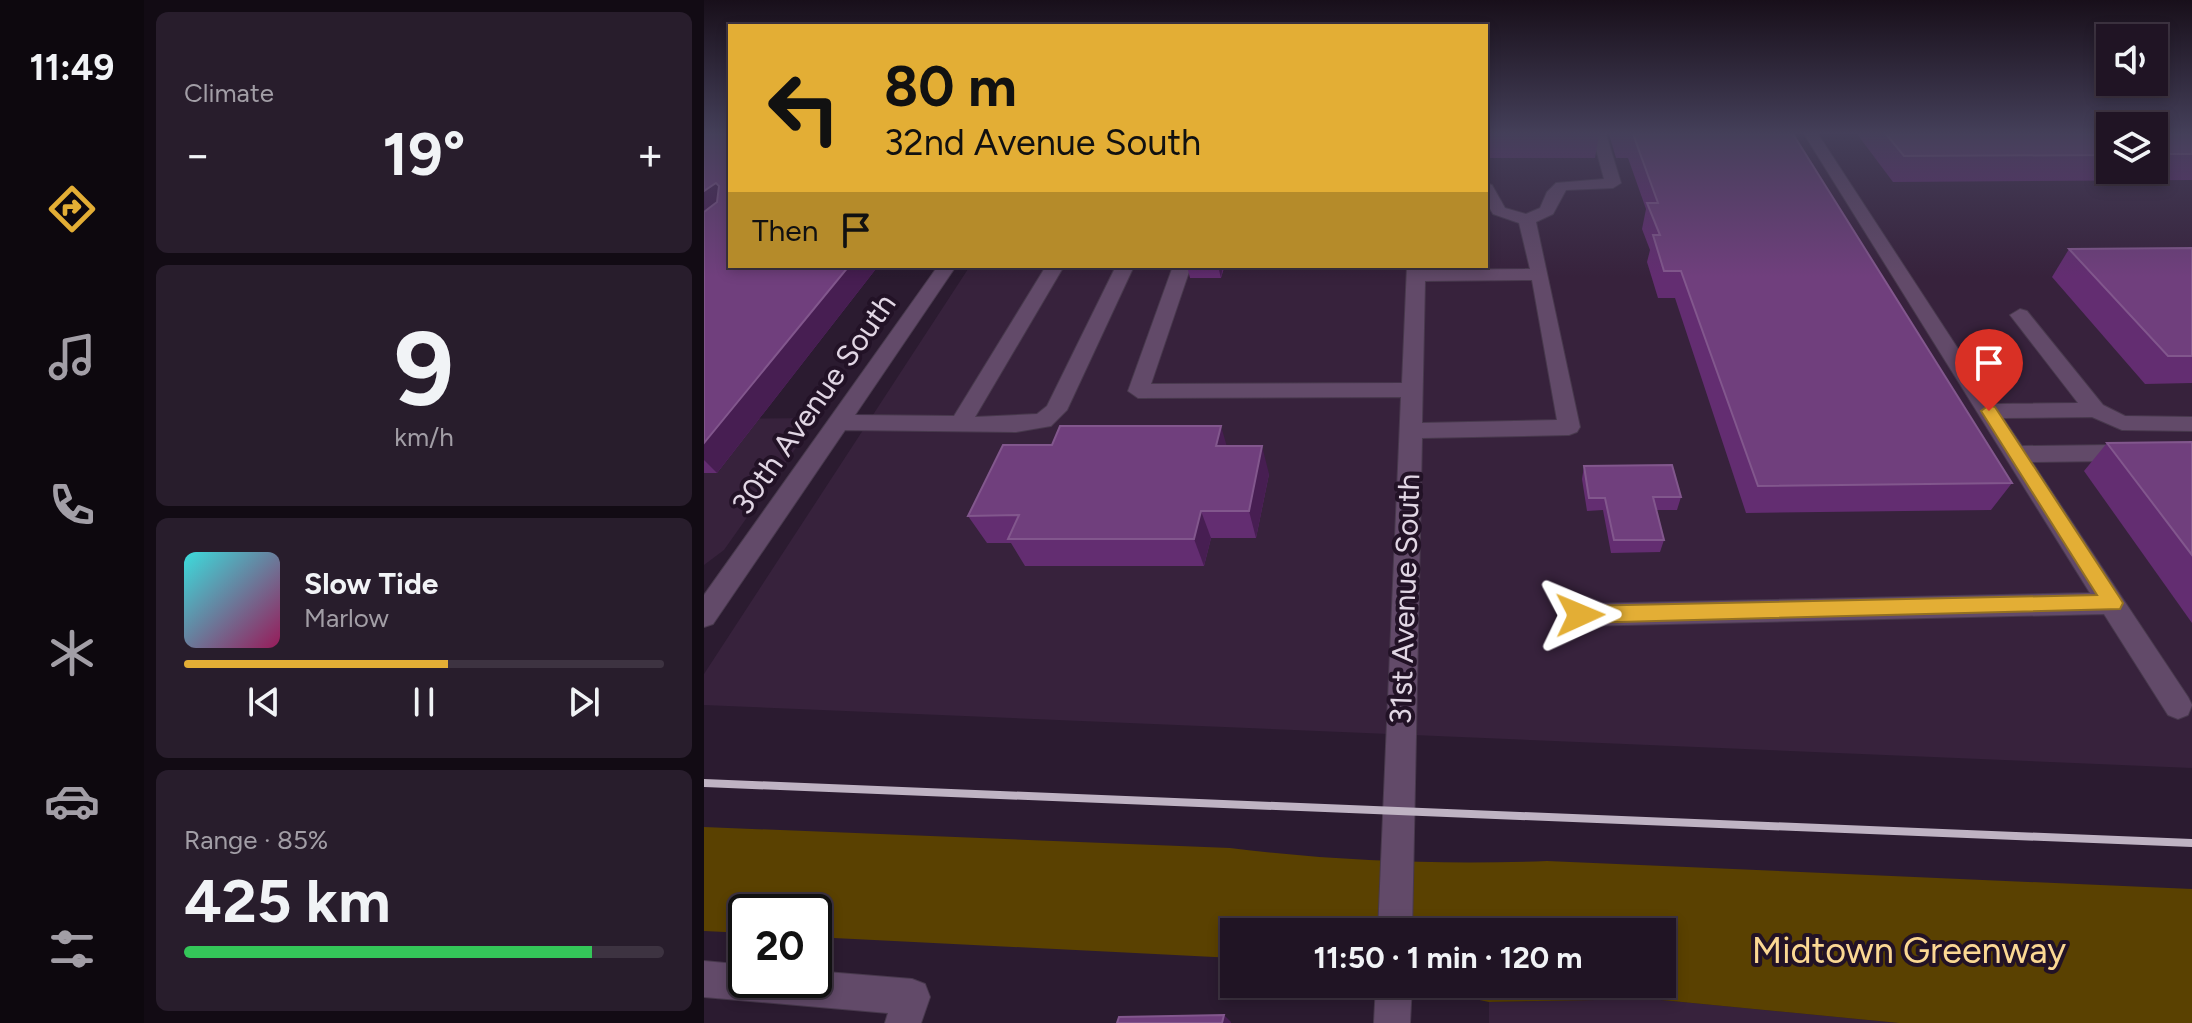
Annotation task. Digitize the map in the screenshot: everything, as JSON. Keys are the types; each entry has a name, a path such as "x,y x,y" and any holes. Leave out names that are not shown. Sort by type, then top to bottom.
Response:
{"street":[{"path":"1488,192 1499,211 1527,220 1547,211 1555,192 1562,186 1613,182"},
{"path":"1841,182 2178,706"},
{"path":"1411,431 1569,427 1527,220"},
{"name":"30th Avenue South","path":"707,608 946,268"},
{"path":"961,423 1054,268"},
{"path":"839,422 1016,425 1043,421 1056,410 1124,268"},
{"path":"1181,268 1138,391 1412,390"},
{"path":"1416,271 1540,274"},
{"name":"31st Avenue South","path":"1395,918 1416,271"},
{"path":"2020,315 2095,410 2122,423 2192,424"},
{"path":"1989,411 2095,410"},
{"path":"2017,454 2192,452"},
{"path":"1580,615 2113,603"},
{"path":"704,979 912,997 903,1023"},
{"path":"1392,1023 1393,998"}],"shaded area":[{"path":"1488,182 2192,182 2192,768 704,705 704,674 969,268 1488,268"},
{"path":"817,418 724,550 704,565 704,419"},
{"path":"1651,999 1899,1023 1489,1023 1489,1002"}],"green space":[{"name":"Midtown Greenway","path":"704,827 1230,848 1388,861 1547,861 2192,889 2192,1023 1899,1023 1651,999 1489,1002 1470,998 1676,998 1676,918 1220,918 1220,957 832,938 832,894 728,894 728,932 704,931"}],"building":[{"path":"704,182 728,182 728,268 847,268 704,443 704,212 717,202 719,186 716,183 704,191"},
{"path":"1650,182 1823,182 2012,483 1758,486 1681,271 1664,271 1653,235 1660,235 1647,203 1658,203"},
{"path":"2192,248 2192,356 2168,356 2069,249"},
{"path":"1060,426 1221,426 1216,446 1262,446 1249,511 1201,511 1194,539 1008,539 1019,515 968,516 1003,445 1052,445"},
{"path":"2192,442 2192,555 2107,443"},
{"path":"1672,465 1681,497 1653,497 1664,540 1614,540 1605,498 1589,498 1584,466"},
{"path":"1224,1015 1222,1023 1117,1023 1119,1017"}],"railway":[{"path":"704,783 2192,843"}],"route":[{"path":"1580,615 2113,603 1989,411"}]}
